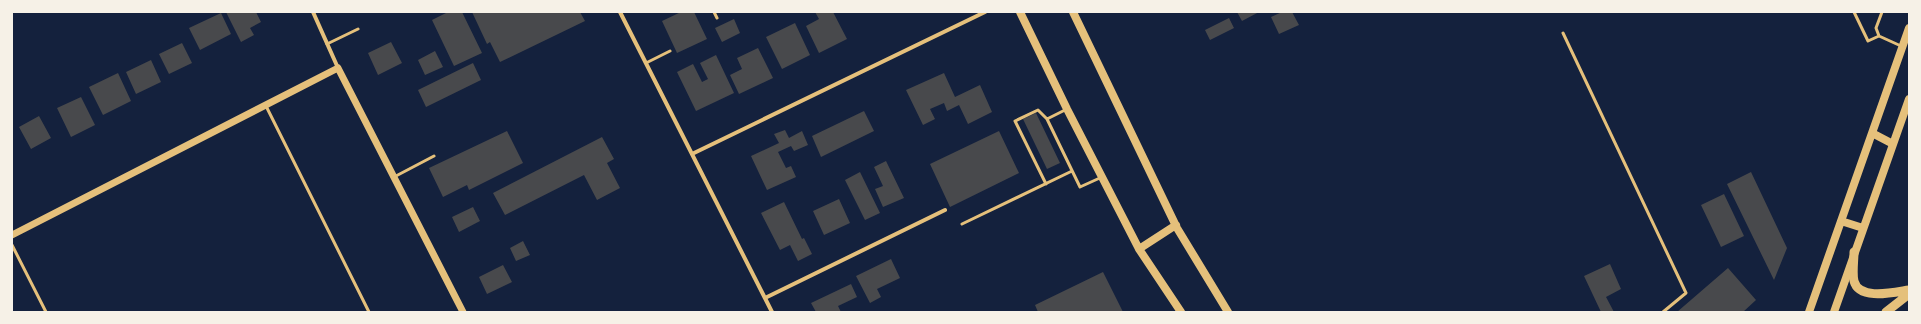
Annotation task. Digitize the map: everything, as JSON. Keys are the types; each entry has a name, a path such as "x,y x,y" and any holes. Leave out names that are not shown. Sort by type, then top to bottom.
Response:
{"main road":[{"path":"1020,12 1067,109 1139,249 1181,312"},
{"path":"1073,12 1176,224 1228,312"},
{"path":"1808,312 1909,28"},
{"path":"1834,312 1909,99"},
{"path":"1872,133 1893,144"},
{"path":"1841,221 1863,228"},
{"path":"1139,249 1176,224"},
{"path":"1854,252 1854,282 1860,289 1869,294 1909,290"},
{"path":"1886,312 1909,294"}],"street":[{"path":"314,12 338,68 463,312"},
{"path":"621,12 772,312"},
{"path":"692,154 985,12"},
{"path":"12,235 338,68"},
{"path":"765,298 945,210"}],"lane":[{"path":"714,12 717,18"},
{"path":"1854,12 1868,42 1879,36"},
{"path":"1882,12 1876,28 1879,36 1902,47"},
{"path":"327,44 358,29"},
{"path":"1563,34 1686,293 1663,312"},
{"path":"646,63 670,51"},
{"path":"266,105 369,312"},
{"path":"1047,119 1067,109"},
{"path":"1046,184 1015,120 1038,110 1047,119 1080,187 1102,177"},
{"path":"394,177 434,156"},
{"path":"962,224 1072,172"},
{"path":"12,245 46,312"}],"building":[{"path":"226,12 256,12 261,22 250,28 254,35 241,42"},
{"path":"448,12 462,12 482,53 454,66 432,20"},
{"path":"472,12 580,12 585,21 500,62 490,42 487,44"},
{"path":"681,12 694,12 707,39 677,53 662,21"},
{"path":"815,12 833,12 847,39 819,53 806,26 819,19"},
{"path":"1237,12 1259,12 1242,21"},
{"path":"1282,12 1292,12 1299,25 1279,34 1271,17"},
{"path":"221,13 231,34 200,50 189,28"},
{"path":"1229,18 1234,28 1210,40 1205,30"},
{"path":"734,19 740,33 722,42 715,28"},
{"path":"795,23 810,55 782,69 766,37"},
{"path":"391,42 402,63 378,75 368,53"},
{"path":"182,43 192,63 169,74 159,54"},
{"path":"758,48 773,78 739,94 730,75 742,69 737,58"},
{"path":"435,51 443,67 425,75 418,60"},
{"path":"716,55 734,93 696,111 677,72 693,64 702,82 708,79 700,63"},
{"path":"151,60 161,82 136,94 126,72"},
{"path":"473,63 481,80 426,107 418,90"},
{"path":"118,73 131,101 103,115 89,87"},
{"path":"944,73 955,97 980,85 992,112 968,124 959,105 947,111 944,103 930,109 935,119 923,125 906,90"},
{"path":"81,97 95,125 71,137 57,108"},
{"path":"864,111 874,131 821,157 812,136"},
{"path":"1036,113 1060,163 1047,169 1023,119"},
{"path":"39,116 51,138 31,149 19,127"},
{"path":"785,130 789,138 802,131 808,145 794,151 791,146 778,152 786,168 791,166 796,177 767,190 751,156 779,143 774,134"},
{"path":"507,131 523,163 469,190 467,185 443,197 429,168"},
{"path":"999,131 1019,173 950,207 930,164"},
{"path":"602,137 614,159 607,163 620,188 597,200 584,175 505,215 493,193"},
{"path":"886,161 904,198 883,207 875,189 883,186 874,167"},
{"path":"860,172 880,213 865,220 845,180"},
{"path":"1751,172 1787,248 1774,280 1727,184"},
{"path":"1724,194 1744,236 1721,247 1701,205"},
{"path":"839,199 850,223 824,235 813,211"},
{"path":"784,202 802,239 804,238 812,254 798,261 790,245 780,250 761,213"},
{"path":"473,207 480,221 459,232 452,217"},
{"path":"523,241 530,255 516,261 510,248"},
{"path":"891,259 900,278 877,289 881,297 870,303 856,276"},
{"path":"1610,264 1621,289 1606,297 1614,312 1601,312 1584,276"},
{"path":"503,265 512,282 487,294 479,277"},
{"path":"1728,268 1756,300 1743,312 1677,312"},
{"path":"1103,272 1123,312 1038,312 1035,305"},
{"path":"851,284 857,297 838,306 841,312 816,312 811,303"}]}
